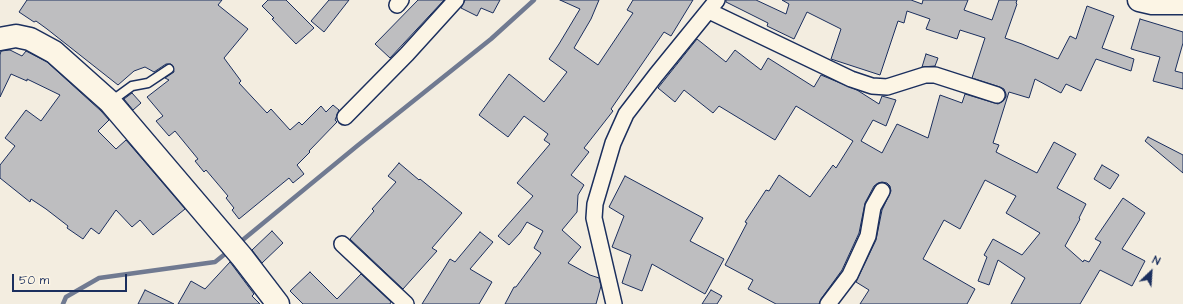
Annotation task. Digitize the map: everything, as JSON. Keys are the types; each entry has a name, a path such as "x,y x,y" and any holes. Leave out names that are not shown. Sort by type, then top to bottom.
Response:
{"street":[{"path":"345,118 407,54 456,0"},
{"path":"1140,0 1152,3 1183,3"},
{"path":"614,304 594,218 595,204 614,143 626,114 713,6 851,79 872,86 887,87 925,75 935,75 997,95"},
{"path":"0,39 16,36 30,39 54,52 110,102 242,257 278,304"},
{"path":"828,304 850,275 868,236 873,207 882,191"},
{"path":"342,244 406,304"}],"lane":[{"path":"110,102 132,86 148,83 169,69"}],"building":[{"path":"27,0 222,0 218,5 248,29 224,58 241,81 239,83 267,113 271,109 290,130 299,122 302,125 321,106 326,112 333,105 339,110 335,120 337,122 297,165 304,174 293,183 289,178 239,219 232,210 234,208 226,198 228,196 206,170 204,172 195,161 198,159 175,131 169,136 156,121 163,116 147,97 169,80 165,78 174,72 173,66 171,64 166,64 154,72 145,67 134,71 118,85 47,29 19,12"},
{"path":"268,0 286,0 314,28 296,44 272,19 274,18 262,6"},
{"path":"329,0 349,0 324,32 311,21"},
{"path":"418,0 444,0 390,58 375,44"},
{"path":"465,0 500,0 493,13 481,8 477,16 461,8"},
{"path":"560,0 599,0 591,19 574,48 598,65 633,13 627,10 633,0 693,0 671,36 664,32 611,109 613,111 584,148 589,152 571,175 584,185 578,195 577,212 562,230 581,247 568,263 590,275 599,278 601,286 596,304 505,304 514,287 516,287 541,253 534,248 543,231 527,222 520,233 509,245 498,236 533,196 517,183 550,144 544,140 548,134 524,116 508,137 479,115 509,74 544,102 567,72 549,59 580,9"},
{"path":"726,0 756,0 786,14 789,4 782,0 911,0 922,4 923,0 968,0 964,10 992,20 999,0 1017,0 1017,4 1005,38 1058,59 1070,36 1076,39 1087,6 1114,16 1102,48 1134,59 1131,71 1096,59 1081,91 1066,84 1061,93 1035,79 1029,98 1009,92 993,143 999,145 996,152 1037,173 1054,142 1076,154 1057,188 1086,204 1079,218 1080,219 1065,246 1083,262 1084,260 1089,262 1101,242 1095,239 1123,198 1145,213 1122,249 1145,261 1132,286 1100,270 1080,304 1011,304 1025,278 998,260 989,285 978,281 987,257 984,255 993,239 1022,255 1040,233 1006,213 1016,196 985,180 960,229 944,220 923,259 975,289 967,304 860,304 869,290 856,282 876,240 882,210 891,191 890,186 887,183 882,182 874,186 865,203 859,233 842,270 819,304 776,304 748,289 753,280 725,265 747,223 745,222 766,190 769,191 779,175 810,197 833,165 836,168 853,141 796,106 775,140 719,106 713,113 684,90 675,102 658,88 697,39 726,62 735,50 761,70 768,58 814,87 821,75 857,90 879,104 882,96 896,100 886,126 873,120 861,141 882,153 897,124 928,138 940,95 962,103 965,94 998,104 1003,101 1006,94 1004,89 1000,87 972,78 985,38 960,30 957,39 926,29 930,19 907,11 904,23 898,21 880,75 831,59 841,29 807,12 794,39 767,26 768,23 726,2"},
{"path":"1140,19 1183,32 1183,43 1175,71 1183,73 1183,89 1153,81 1160,57 1131,49"},
{"path":"10,50 22,56 26,51 47,62 101,111 109,120 98,131 116,149 126,140 185,209 153,235 140,220 132,227 116,210 99,234 91,228 83,239 67,228 68,226 46,209 31,199 30,202 0,178 0,165 15,146 5,138 26,110 41,121 60,95 27,79 27,81 11,74 0,97 0,55 1,51"},
{"path":"926,54 938,58 935,66 922,67"},
{"path":"132,93 141,103 133,110 124,99"},
{"path":"1148,137 1183,155 1183,173 1145,141"},
{"path":"399,163 462,213 432,248 437,251 403,289 350,239 374,211 372,209 396,182 388,176"},
{"path":"1102,165 1119,175 1110,189 1094,179"},
{"path":"625,176 703,218 690,241 724,259 705,294 652,264 642,291 622,283 631,255 612,247 624,216 609,207"},
{"path":"272,231 283,243 262,263 252,250"},
{"path":"480,232 493,242 470,269 492,282 479,304 422,304 450,259 455,262"},
{"path":"230,262 254,294 252,296 260,304 178,304 191,281 205,289"},
{"path":"310,272 337,299 361,274 391,302 390,304 303,304 290,291"},
{"path":"145,290 174,304 138,304"},
{"path":"711,290 722,296 717,304 702,304"}],"waterway":[{"path":"239,243 491,39 534,0"},
{"path":"63,304 66,297 99,278 215,262 230,250"}]}
